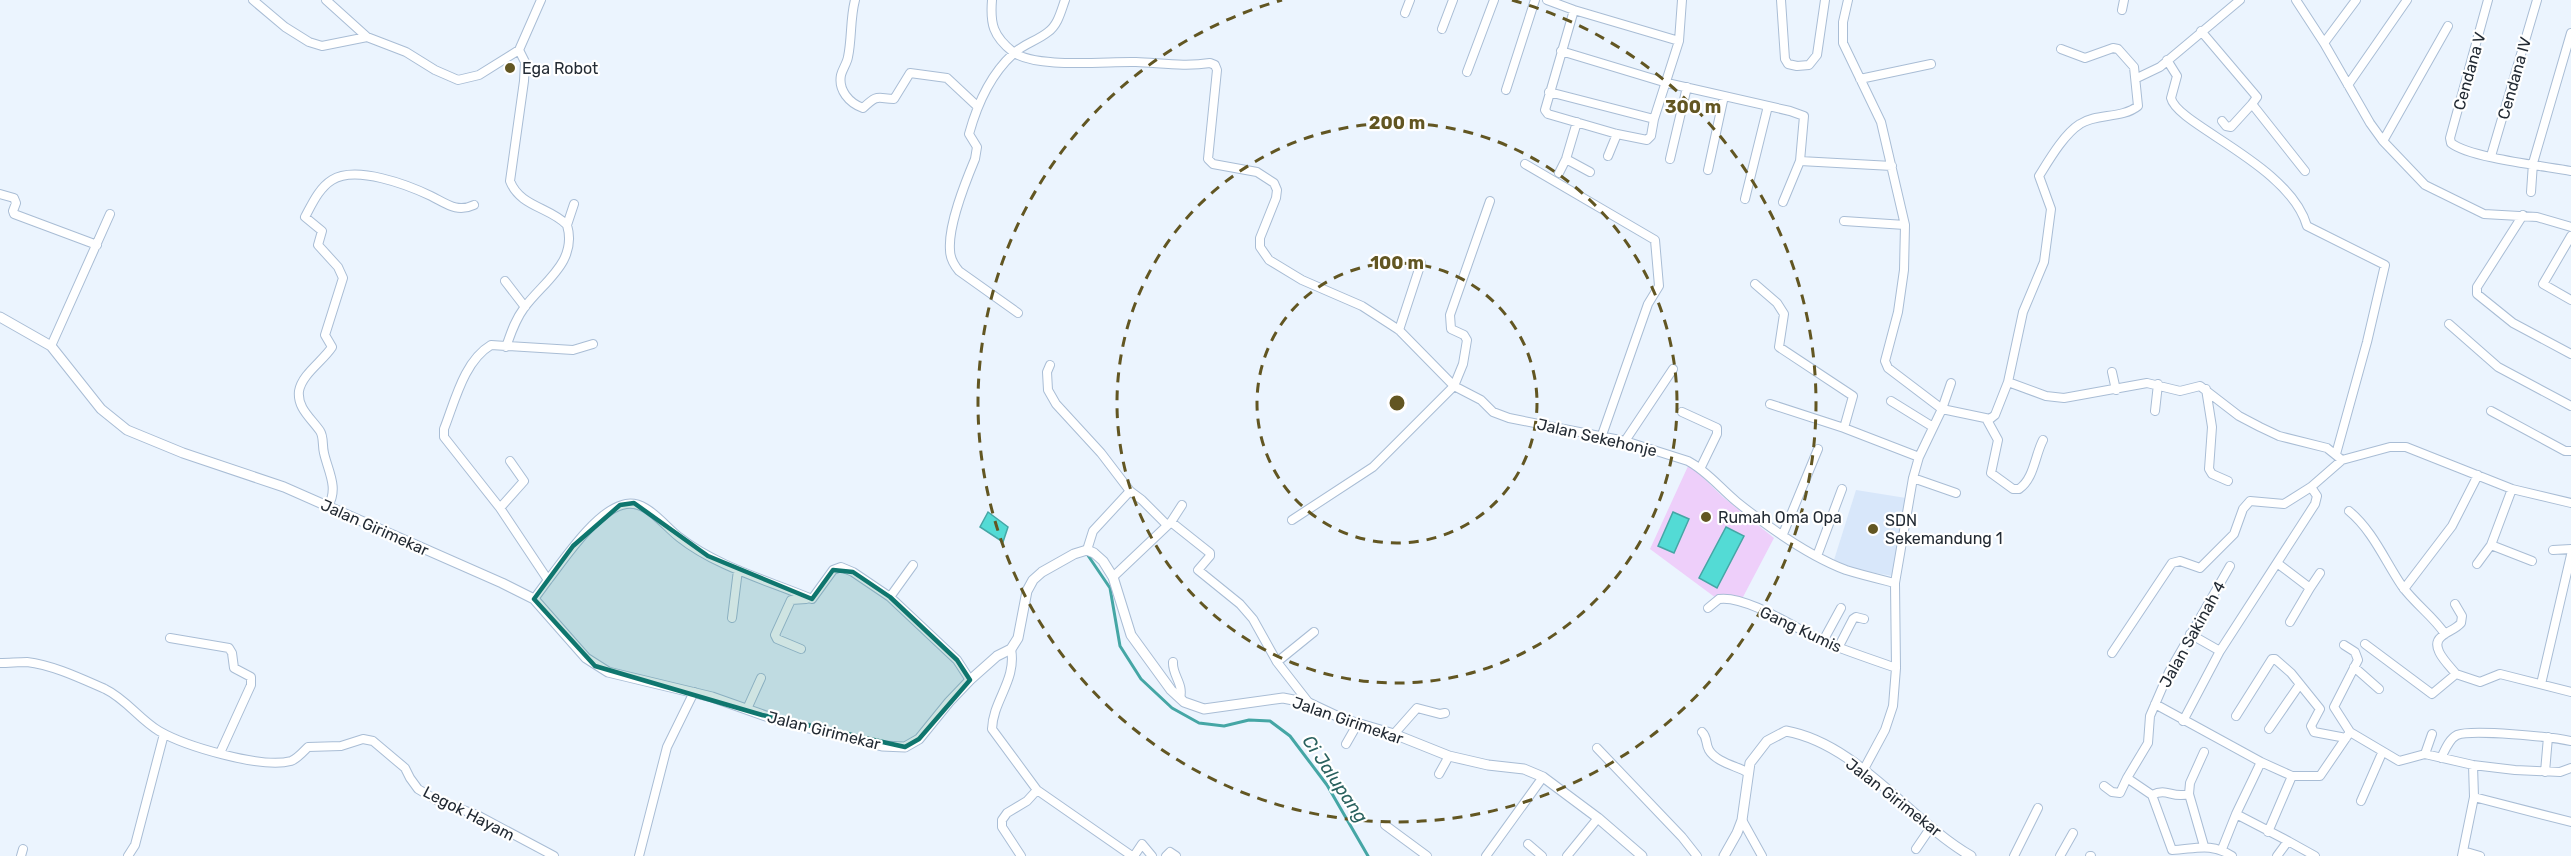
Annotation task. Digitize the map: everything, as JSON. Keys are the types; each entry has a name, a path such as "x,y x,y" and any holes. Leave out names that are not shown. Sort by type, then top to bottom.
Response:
{"street":[{"path":"253,0 301,39 315,45 336,45 367,37"},
{"path":"326,0 367,37 405,52 435,70 458,80 479,75 519,50 541,0"},
{"path":"855,0 851,16 848,57 841,78 843,92 856,105 863,108 874,97 880,96 894,99 910,73 946,78 977,106"},
{"path":"992,0 991,26 1014,53"},
{"path":"1018,313 959,271 952,262 951,232 975,159 977,147 969,134 977,106 993,78 1014,53 1049,32 1057,22 1065,0"},
{"path":"1405,13 1410,0"},
{"path":"1442,29 1453,0"},
{"path":"1467,72 1494,0"},
{"path":"1506,90 1535,0"},
{"path":"1547,0 1679,40"},
{"path":"1574,10 1545,106 1548,114 1617,134 1647,140 1651,136 1654,119 1668,83 1679,40 1682,0"},
{"path":"1781,0 1785,59 1788,64 1797,66 1809,65 1817,55 1825,0"},
{"path":"1848,0 1843,22 1843,43 1881,122 1905,225 1898,312 1885,361 1888,368 1942,410 1987,420 1995,415 2008,382 2023,312 2044,262 2051,209 2039,176 2058,146 2079,124 2138,106 2137,78 2131,62 2116,48 2085,58 2061,49"},
{"path":"2122,10 2124,0"},
{"path":"2137,78 2153,72 2240,0"},
{"path":"2296,0 2383,141 2425,185 2451,200 2484,214 2523,215 2571,227"},
{"path":"2324,44 2356,0"},
{"path":"2348,85 2406,0"},
{"name":"Cendana V","path":"2488,0 2450,138 2451,143 2461,149 2491,156"},
{"name":"Cendana IV","path":"2491,156 2537,0"},
{"path":"2383,141 2448,26"},
{"path":"2201,31 2257,97 2231,127 2226,126 2222,121"},
{"path":"2531,192 2533,164 2571,33"},
{"path":"519,50 525,62 524,81 510,181 517,193 529,204 567,225"},
{"path":"1561,51 1668,83 1804,116 1800,161 1783,202"},
{"name":"Jalan Sekehonje","path":"1014,53 1029,59 1078,63 1135,62 1215,65 1217,70 1208,159 1213,164 1257,172 1274,183 1278,190 1276,198 1260,238 1260,247 1264,254 1302,280 1362,306 1400,330 1452,385 1481,400 1493,412 1509,418 1602,435 1688,460 1701,467 1737,502 1817,555 1846,570 1895,583"},
{"path":"2112,653 2172,563 2180,561 2200,568 2234,534 2243,509 2250,501 2284,504 2311,487 2339,457 2385,265 2307,226 2303,212 2280,182 2254,161 2192,121 2176,106 2171,98 2177,76 2168,60"},
{"path":"1860,79 1931,64"},
{"path":"1670,159 1687,87"},
{"path":"1550,92 1654,119"},
{"path":"1708,170 1724,96"},
{"path":"2252,104 2305,171"},
{"path":"1745,199 1768,106"},
{"path":"1559,173 1566,159 1577,122"},
{"path":"1608,156 1617,134"},
{"path":"2491,156 2571,171"},
{"path":"1566,159 1590,172"},
{"path":"1800,161 1892,166"},
{"path":"1526,164 1655,240 1659,286 1648,304 1602,435"},
{"path":"328,506 332,499 333,484 324,454 323,438 321,432 303,410 299,399 299,389 332,347 325,335 343,278 338,267 318,245 322,231 305,217 325,185 334,178 345,175 379,178 429,195 458,209 464,210 474,205"},
{"path":"0,194 14,198 16,203 12,210 14,214 97,244"},
{"path":"1292,520 1373,467 1452,385 1463,364 1467,340 1464,335 1451,329 1450,315 1490,201"},
{"path":"506,347 515,322 525,307 566,261 569,246 567,225 574,204"},
{"path":"51,346 110,214"},
{"path":"2523,215 2477,287 2477,294 2513,323 2571,354"},
{"path":"1844,221 1905,225"},
{"path":"2571,237 2543,284 2571,300"},
{"path":"1400,330 1421,263"},
{"path":"505,281 525,307"},
{"path":"1755,284 1783,310 1784,322 1779,347 1852,396 1844,428"},
{"name":"Jalan Girimekar","path":"0,317 51,346 101,409 119,426 147,439 284,487 534,599 586,658 595,666 608,672 694,692 780,721 882,746 905,747 919,740 948,702 970,680 998,656 1011,650"},
{"path":"2449,324 2498,367 2571,406"},
{"path":"548,580 500,508 443,433 471,364 482,350 491,345 573,350 593,344"},
{"path":"1050,365 1047,372 1048,390 1056,404 1101,453 1130,491 1169,524 1210,553 1198,570 1240,604 1253,619 1277,662 1309,703"},
{"path":"1625,441 1673,369"},
{"path":"2112,372 2116,390"},
{"path":"2008,382 2055,398 2116,390 2147,383 2180,391 2200,386 2225,406 2260,427 2280,436 2327,448 2339,457 2390,447 2406,447 2512,489 2571,503"},
{"path":"1864,769 1885,730 1893,706 1896,668 1895,583 1913,478 1919,457 1942,410 1951,384"},
{"path":"2155,411 2158,384"},
{"path":"2206,389 2212,427 2210,472 2228,481"},
{"path":"1891,401 1933,427"},
{"path":"1770,404 1844,428 1919,457"},
{"path":"2491,411 2521,429 2571,452"},
{"path":"1682,412 1718,428 1701,467"},
{"path":"1987,420 1998,440 1991,473 2013,489 2019,489 2024,485 2033,469 2043,440"},
{"path":"1783,534 1818,449"},
{"path":"500,508 524,480 510,461"},
{"path":"2404,589 2452,526 2478,475"},
{"path":"1913,478 1956,493"},
{"path":"2183,721 2220,651 2315,504 2317,496 2311,487"},
{"path":"1817,555 1842,489"},
{"path":"2477,564 2491,545 2512,489"},
{"path":"1087,550 1093,531 1130,491"},
{"path":"534,599 573,546 620,505 634,503 646,508 679,538 708,556 812,599"},
{"path":"1113,577 1169,524 1182,505"},
{"path":"2349,511 2364,526 2404,589 2432,616 2445,634"},
{"path":"2491,545 2532,561"},
{"path":"2553,550 2571,549"},
{"path":"1152,856 1142,844 1133,856 1037,790 992,729 996,711 1010,681 1011,650 1018,638 1027,591 1033,580 1074,554 1087,550 1094,553 1103,561 1113,577 1131,635 1180,698"},
{"path":"2541,684 2571,555"},
{"path":"2277,563 2310,588"},
{"path":"890,597 913,565"},
{"name":"Jalan Sakinah 4","path":"2127,778 2148,743 2150,716 2155,704 2190,634 2230,566"},
{"path":"812,599 833,570 841,567 854,572 890,597 957,660 970,680"},
{"path":"732,618 738,570"},
{"path":"2290,622 2320,573"},
{"path":"801,649 777,639 775,635 792,599 812,599"},
{"name":"Gang Kumis","path":"1708,608 1719,599 1736,600 1805,630 1838,648 1896,668"},
{"path":"2455,604 2462,619 2456,628 2439,638 2437,648 2456,674 2474,682 2483,681 2497,674 2571,692"},
{"path":"1823,641 1841,608"},
{"path":"1838,648 1853,619 1856,617 1864,619"},
{"path":"1277,662 1314,632"},
{"path":"2190,634 2220,651"},
{"path":"170,638 229,648 234,668 251,677 251,685 220,753"},
{"path":"2365,644 2429,693 2434,693 2456,674"},
{"path":"2344,645 2358,656 2334,704 2348,735"},
{"path":"2236,716 2273,658 2300,684 2320,709 2339,715"},
{"path":"1173,662 1172,669 1181,688 1180,698"},
{"name":"Legok Hayam","path":"0,663 38,664 106,690 121,698 164,734 220,753 256,762 281,763 294,760 308,747 341,746 363,739 373,741 405,768 418,789 438,801 477,815 554,856"},
{"path":"2354,667 2379,689"},
{"path":"747,709 761,678"},
{"path":"2269,729 2300,684"},
{"path":"639,856 667,747 694,692"},
{"name":"Jalan Girimekar","path":"1180,698 1184,702 1204,709 1283,698 1309,703 1449,756 1488,765 1524,769 1543,777 1599,818 1642,856"},
{"path":"2155,704 2261,762 2292,776 2320,776 2348,735"},
{"path":"1394,734 1417,708 1440,714 1445,713"},
{"path":"2320,709 2311,726 2314,732 2348,735 2382,753 2404,761 2425,754 2473,765 2560,772 2571,768"},
{"path":"1346,744 1358,723"},
{"path":"1702,732 1712,753 1719,759 1747,772"},
{"name":"Jalan Girimekar","path":"1724,856 1742,820 1747,772 1753,757 1767,741 1779,733 1792,733 1823,745 1864,769 1931,827 1971,856"},
{"path":"2441,758 2451,739 2465,733 2548,736 2571,741"},
{"path":"128,856 135,845 164,734"},
{"path":"2425,754 2432,734"},
{"path":"2544,771 2548,736"},
{"path":"1597,748 1682,837 1697,856"},
{"path":"2195,856 2200,846 2189,794 2190,783 2204,752"},
{"path":"2361,801 2382,753"},
{"path":"1439,774 1449,756"},
{"path":"2222,849 2261,762"},
{"path":"2473,765 2474,797 2462,854 2480,856"},
{"path":"2268,832 2292,776"},
{"path":"1486,856 1543,777"},
{"path":"2104,786 2112,792 2120,793 2127,778 2152,795 2170,853 2200,846 2222,849 2232,856"},
{"path":"1022,856 1002,827 1002,820 1007,813 1027,801 1037,790"},
{"path":"2152,795 2163,792 2178,797 2189,794"},
{"path":"2474,797 2571,823"},
{"path":"2014,856 2038,808"},
{"path":"2236,814 2315,856"},
{"path":"1567,856 1599,818"},
{"path":"1742,820 1762,856"},
{"path":"1385,825 1427,856"},
{"path":"1916,849 1931,827"},
{"path":"2060,856 2073,833"},
{"path":"2277,856 2288,841"},
{"path":"1528,844 1542,856"},
{"path":"1166,856 1170,852 1176,856"}],"highlighted area":[{"path":"634,503 708,556 812,599 833,570 853,572 890,597 957,660 970,680 919,739 905,747 762,715 595,666 534,599 573,546 620,505"}],"shaded area":[{"name":"Rumah Oma Opa","path":"1689,464 1723,497 1774,538 1743,597 1716,598 1650,549"},
{"name":"SDN Sekemandung 1","path":"1856,490 1906,498 1893,576 1852,569 1834,560"},
{"path":"988,512 1008,527 1003,542 980,527"},
{"path":"1673,512 1689,519 1674,553 1658,546"},
{"path":"1726,527 1744,536 1717,588 1699,578"}],"waterway":[{"name":"Ci Jalupang","path":"1087,554 1110,588 1120,646 1141,679 1172,708 1199,723 1224,726 1249,720 1270,721 1290,736 1327,785 1368,856"}],"place":[{"name":"Ega Robot","path":"510,68"},
{"name":"Rumah Oma Opa","path":"1706,517"},
{"name":"SDN Sekemandung 1","path":"1873,529"}]}
